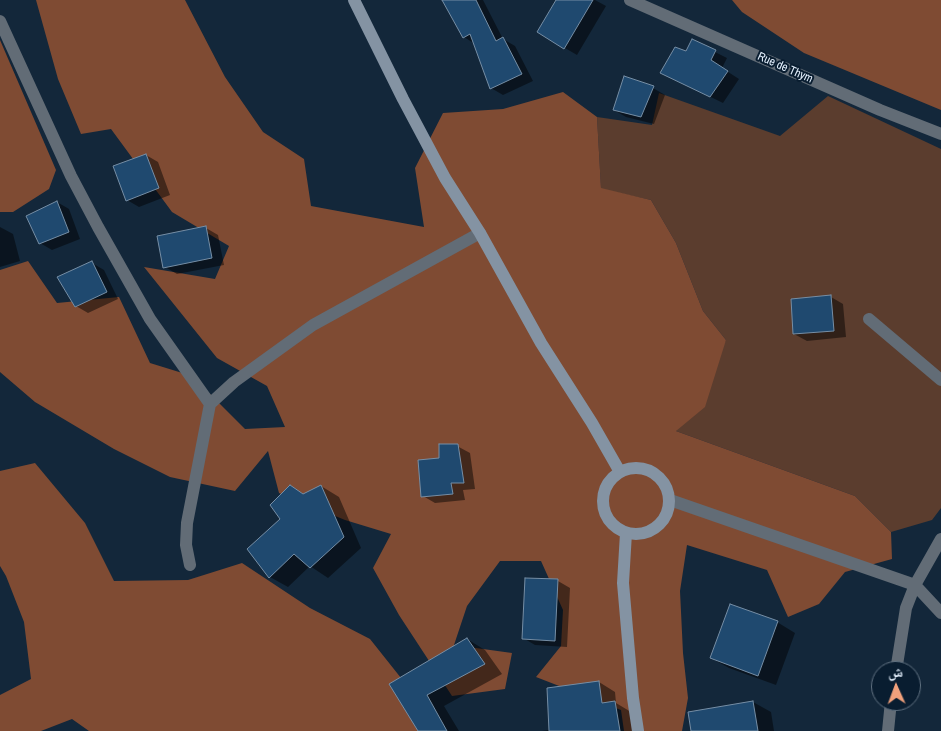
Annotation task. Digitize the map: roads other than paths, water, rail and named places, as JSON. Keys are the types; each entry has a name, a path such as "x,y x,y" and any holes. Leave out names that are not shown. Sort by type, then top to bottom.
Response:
{"street":[{"path":"354,0 402,99 445,178 480,233 541,343 592,423 620,472"},
{"name":"Rue de Thym","path":"630,0 880,110 941,134"},
{"path":"0,21 72,176 98,227 150,319 210,404"},
{"path":"190,565 186,545 187,523 210,404 234,382 313,325 480,233"},
{"path":"869,319 941,380"},
{"path":"633,468 646,469 658,476 667,486 670,500 668,512 662,524 651,531 639,535 626,533 615,526 606,516 603,504 604,491 610,480 620,472 633,468"},
{"path":"670,500 915,585 941,613"},
{"path":"626,533 623,583 633,698 638,731"},
{"path":"898,661 906,608 915,585 941,539"},
{"path":"888,731 890,711"}]}
